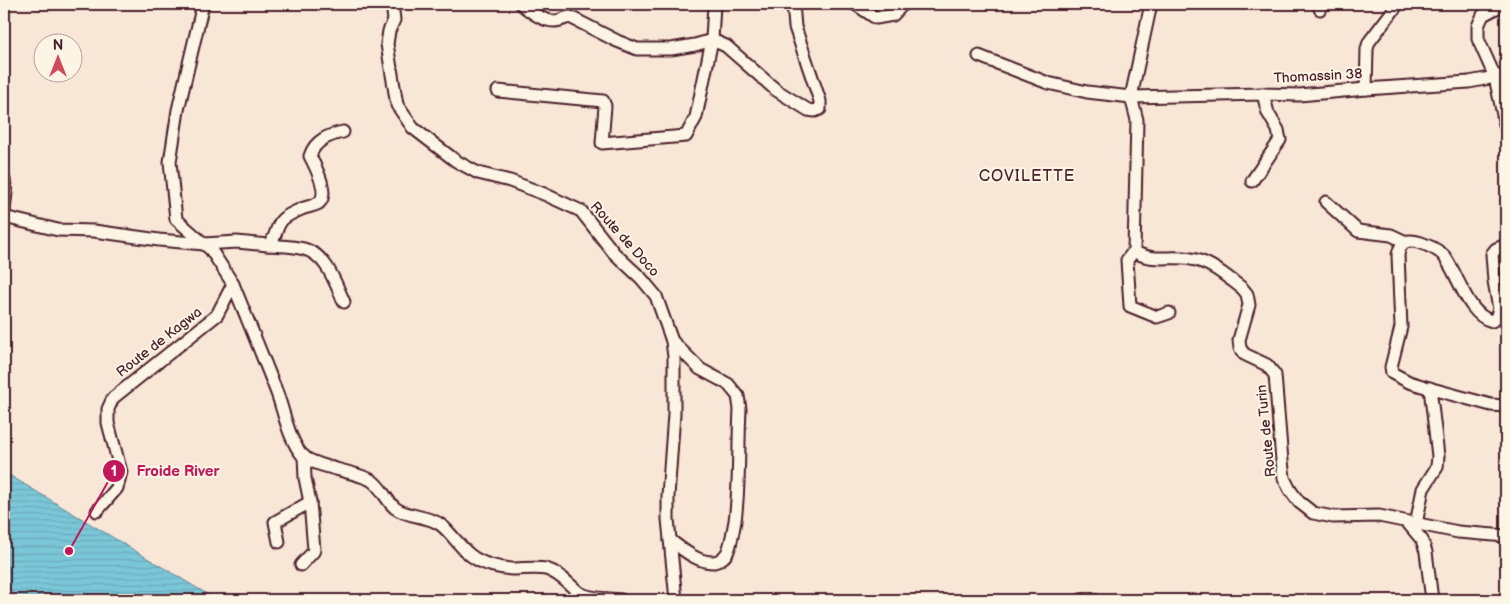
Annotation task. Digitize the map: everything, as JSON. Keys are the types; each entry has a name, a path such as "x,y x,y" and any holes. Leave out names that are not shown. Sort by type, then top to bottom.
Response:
{"street":[{"path":"203,4 178,110 170,162 176,219 211,250 233,284 277,393 295,445 311,461 371,480 381,488 388,501 398,509 410,515 433,520 441,525 464,551 476,560 510,569 541,568 549,570 586,596 621,600"},
{"name":"Route de Doco","path":"392,4 394,20 389,30 387,44 395,96 397,105 413,128 456,161 478,173 510,181 581,211 614,252 641,278 656,296 672,341 674,414 668,519 676,600"},
{"path":"521,4 545,20 555,21 570,17 636,49 671,49 712,40 726,46 776,90 808,110 815,111 820,109 820,101 795,27 793,4"},
{"path":"498,91 603,101 605,106 602,143 686,136 696,117 712,40 714,4"},
{"path":"855,4 876,18 892,15 903,4"},
{"path":"1151,4 1131,96 1136,120 1134,251 1127,260 1130,306 1157,318 1169,313"},
{"path":"1366,89 1366,49 1369,42 1398,4"},
{"path":"1500,6 1483,15 1478,26 1478,39 1501,76 1506,129"},
{"name":"Thomassin 38","path":"979,56 1048,83 1087,92 1131,96 1299,95 1469,82 1501,76"},
{"path":"1252,181 1280,140 1278,130 1268,114 1263,94"},
{"path":"268,245 272,242 278,225 284,218 318,203 322,198 324,190 310,156 323,138 343,132"},
{"path":"4,180 6,192 4,212"},
{"path":"1326,202 1358,231 1390,235 1406,242 1417,242 1431,247 1444,255 1470,303 1481,316 1492,320 1496,318 1499,309 1492,254 1496,249 1506,246"},
{"path":"4,218 58,230 94,231 204,244 237,242 304,249 312,252 324,262 344,302"},
{"path":"1406,242 1401,246 1398,255 1401,327 1390,367 1392,373 1430,388 1491,405 1506,406"},
{"name":"Route de Turin","path":"1134,251 1142,257 1190,258 1203,261 1242,288 1247,294 1249,305 1239,340 1240,348 1244,354 1267,365 1275,375 1284,478 1299,502 1313,513 1332,518 1379,516 1414,524"},
{"name":"Route de Kagwa","path":"97,511 117,488 121,472 108,423 108,409 112,398 217,315 233,284"},
{"path":"670,540 689,554 704,561 715,562 722,559 728,552 733,535 738,501 740,409 738,396 728,384 700,370 672,341"},
{"path":"1430,388 1438,456 1436,467 1423,489 1414,524 1426,552 1432,600"},
{"path":"301,565 314,550 304,456"},
{"path":"279,542 275,522 310,502"},
{"path":"1414,524 1458,532 1506,536"},
{"path":"1081,600 1094,600"}],"water":[{"path":"4,472 217,600 15,600 8,585 4,583"}],"place":[{"name":"Froide River","path":"69,551"}],"district":[{"name":"COVILETTE","path":"1027,176"}]}
